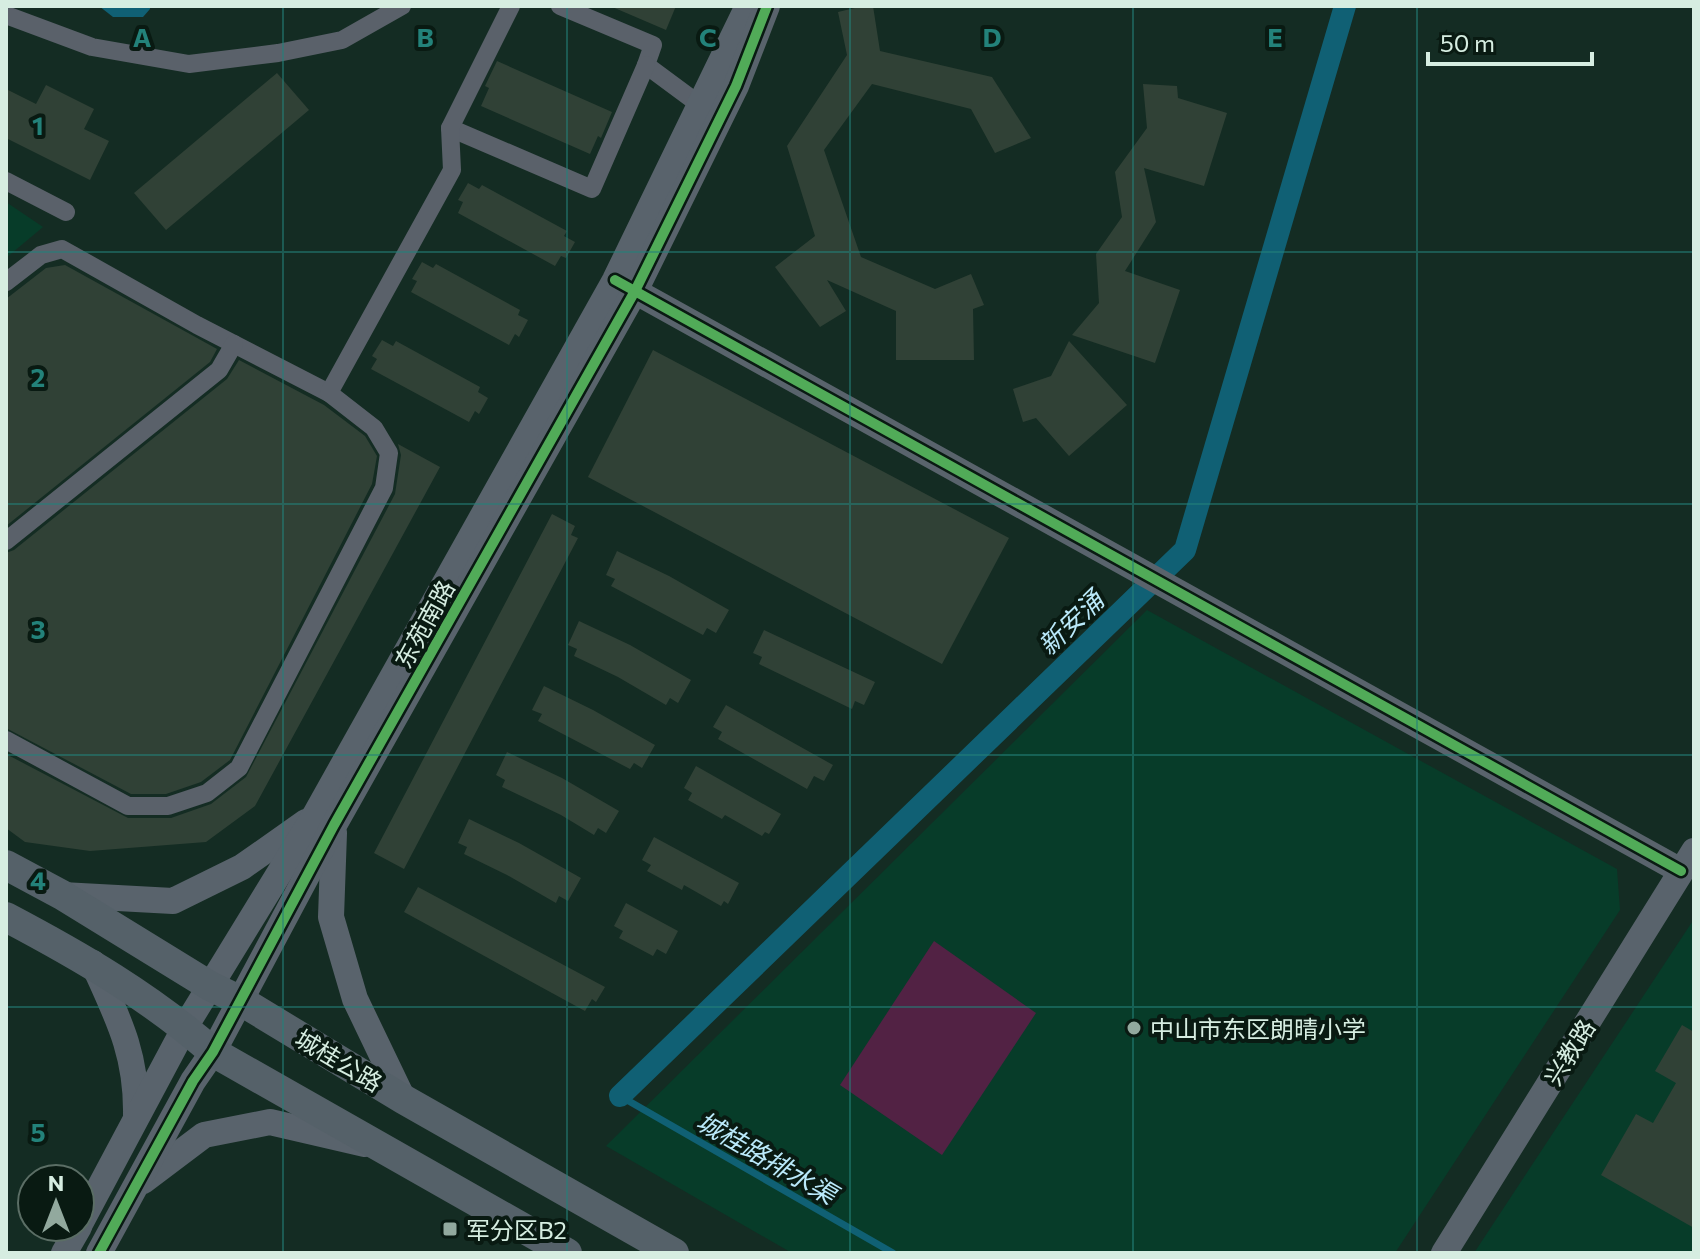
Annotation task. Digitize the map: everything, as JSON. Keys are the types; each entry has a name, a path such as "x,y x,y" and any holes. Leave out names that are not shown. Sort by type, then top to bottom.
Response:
{"main road":[{"name":"城桂公路","path":"6,865 62,895 403,1099 674,1253"},
{"path":"6,917 93,963 185,1027 213,1052 567,1253"}],"street":[{"path":"6,15 92,47 189,64 278,53 342,40 402,6"},
{"path":"329,393 452,170 450,128 511,6"},
{"path":"450,128 592,189 653,45 560,6"},
{"name":"东苑南路","path":"625,286 700,105 748,6"},
{"name":"东苑南路","path":"99,1253 193,1081 241,1001 325,820 736,86 767,6"},
{"path":"646,65 700,105"},
{"path":"6,181 66,212"},
{"path":"6,282 41,255 62,249 329,393 374,428 389,453 384,488 239,768 207,793 168,806 128,806 6,740"},
{"path":"625,286 1163,583 1687,861"},
{"path":"6,541 219,370 234,344"},
{"path":"62,895 173,901 242,867 325,820 331,917 355,999 403,1099"},
{"name":"东苑南路","path":"96,1195 210,986 325,820"},
{"name":"兴教路","path":"1444,1253 1687,861"},
{"path":"93,963 124,1031 136,1081 136,1122"},
{"path":"134,1188 204,1135 270,1122 384,1149"}],"shaded area":[{"path":"6,202 43,227 6,258"},
{"name":"中山市东区朗晴小学","path":"1147,610 1617,869 1620,910 1395,1253 792,1253 606,1146"},
{"path":"1694,919 1694,1253 1474,1253"},
{"path":"934,941 1036,1013 942,1155 840,1085"}],"water":[{"path":"99,6 150,6 150,9 143,17 113,17"}],"building":[{"path":"610,6 676,6 666,30"},
{"path":"873,6 880,51 992,77 1031,138 995,153 971,109 872,84 824,150 861,257 935,289 971,274 984,305 973,309 974,360 896,360 896,311 827,280 846,311 820,327 775,267 815,236 787,146 847,55 838,12"},
{"path":"497,61 612,112 590,154 481,106 489,88 485,86"},
{"path":"277,73 309,110 166,230 134,193"},
{"path":"1143,84 1177,86 1178,98 1227,113 1204,186 1144,168 1156,222 1125,271 1180,290 1155,363 1072,335 1099,303 1096,254 1122,217 1115,172 1147,128"},
{"path":"46,85 94,109 84,129 109,141 90,180 6,138 6,89 36,104"},
{"path":"468,183 479,189 482,185 567,231 564,236 575,242 566,258 561,256 555,266 458,213 463,202 458,200"},
{"path":"422,262 433,268 436,264 520,310 518,315 528,320 519,337 515,334 509,345 411,292 417,281 412,279"},
{"path":"65,265 217,349 210,362 6,526 6,299 46,268"},
{"path":"382,340 393,346 396,341 480,387 478,392 488,398 479,414 475,411 469,422 371,369 377,359 372,356"},
{"path":"1069,341 1127,405 1069,456 1036,418 1023,422 1013,389 1051,376"},
{"path":"653,350 1009,538 942,664 588,477"},
{"path":"239,360 324,405 365,436 377,456 372,484 230,760 201,782 166,794 131,794 6,728 6,553 14,550 227,379"},
{"path":"398,444 440,467 255,806 206,842 90,851 25,842 6,828 6,754 128,818 171,818 211,804 246,777 395,494 401,455"},
{"path":"552,514 575,526 571,535 578,538 404,869 374,853"},
{"path":"617,551 729,610 716,633 707,628 703,635 611,586 615,579 606,575"},
{"path":"579,621 630,645 691,680 678,703 670,698 666,705 574,656 577,649 568,645"},
{"path":"764,630 875,682 864,705 855,701 852,709 759,664 762,657 753,653"},
{"path":"544,686 655,745 642,768 634,763 630,769 538,721 542,714 532,710"},
{"path":"726,705 833,765 824,781 814,776 807,789 718,739 722,732 713,727"},
{"path":"507,752 562,778 619,811 606,833 598,828 594,835 561,815 502,787 505,780 496,775"},
{"path":"696,766 781,814 769,834 765,832 762,836 725,815 722,819 688,800 692,793 684,788"},
{"path":"469,819 581,878 568,901 559,896 556,903 464,854 467,847 458,843"},
{"path":"654,837 739,883 728,904 724,901 721,906 684,885 682,890 647,871 651,865 642,860"},
{"path":"418,887 605,987 596,1002 592,999 585,1011 404,912"},
{"path":"626,903 678,931 666,954 657,949 653,956 619,938 623,931 614,926"},
{"path":"1682,1025 1694,1032 1694,1228 1601,1175 1636,1114 1653,1123 1676,1083 1655,1071"}],"waterway":[{"name":"新安涌","path":"620,1096 1185,550 1345,6"},
{"name":"城桂路排水渠","path":"620,1096 893,1253"}],"cycle path":[{"path":"99,1253 193,1081 213,1052 334,825 635,291 736,86 767,6"},
{"path":"615,280 1681,871"}],"place":[{"name":"中山市东区朗晴小学","path":"1134,1028"},
{"name":"军分区B2","path":"450,1229"}]}
